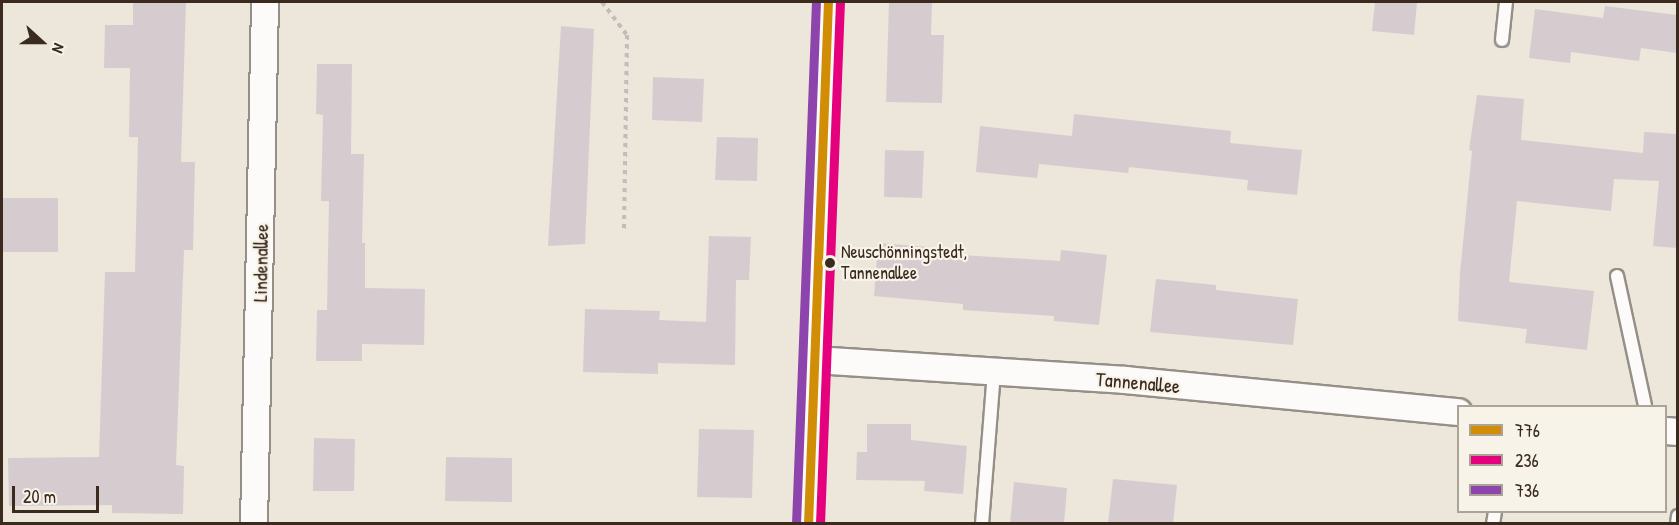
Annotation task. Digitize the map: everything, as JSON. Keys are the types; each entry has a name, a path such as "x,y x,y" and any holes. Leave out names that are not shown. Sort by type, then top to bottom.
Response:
{"street":[{"name":"Lindenallee","path":"254,524 265,2"},
{"path":"808,524 828,2"},
{"name":"Tannenallee","path":"816,360 1125,380 1457,412"}],"lane":[{"path":"1502,40 1506,2"},
{"path":"1617,276 1644,405"},
{"path":"982,524 994,372"},
{"path":"1677,516 1677,524"}],"path":[{"path":"602,2 627,34 624,232"}],"building":[{"path":"133,2 186,2 181,162 195,162 193,250 184,250 176,465 184,466 183,514 112,513 112,505 9,506 8,458 99,457 105,272 135,272 138,137 129,137 130,68 104,68 105,25 133,25"},
{"path":"889,2 932,2 931,35 944,35 942,103 886,102"},
{"path":"1375,2 1417,2 1414,35 1372,31"},
{"path":"1605,6 1677,15 1677,53 1641,48 1639,61 1571,52 1570,63 1529,58 1535,9 1603,18"},
{"path":"561,26 594,29 585,244 548,246"},
{"path":"317,64 352,64 351,154 364,154 362,243 365,243 365,288 425,289 424,345 362,344 362,361 316,361 317,310 327,310 329,201 321,201 323,115 316,114"},
{"path":"653,77 704,79 702,122 652,120"},
{"path":"1477,95 1524,99 1521,140 1643,153 1644,132 1677,134 1677,248 1653,246 1659,181 1614,179 1611,211 1517,201 1509,282 1594,291 1587,350 1525,343 1527,329 1458,321 1460,273 1472,151 1469,150"},
{"path":"1074,114 1231,131 1230,143 1302,150 1297,195 1247,190 1248,180 1129,167 1128,173 1039,164 1037,178 976,172 980,126 1072,136"},
{"path":"717,137 758,138 757,181 715,180"},
{"path":"885,150 924,151 922,198 884,197"},
{"path":"2,198 58,198 58,252 2,252"},
{"path":"709,236 751,237 749,280 736,280 735,365 658,363 658,374 583,372 585,309 660,311 659,320 706,322"},
{"path":"878,243 929,247 928,253 1060,261 1061,250 1107,255 1099,325 1054,321 1054,316 963,310 963,304 874,296"},
{"path":"1156,279 1216,285 1216,290 1298,299 1293,345 1150,332"},
{"path":"867,424 911,424 911,440 967,446 963,494 924,491 925,481 856,480 857,452 867,452"},
{"path":"699,429 754,430 752,498 697,497"},
{"path":"314,438 355,439 354,491 313,491"},
{"path":"446,457 512,458 512,502 445,501"},
{"path":"1113,479 1177,485 1173,524 1108,524"},
{"path":"1014,482 1067,488 1064,524 1010,524"}],"transit line":[{"name":"736","path":"796,524 816,2"},
{"name":"776","path":"808,524 828,2"},
{"name":"236","path":"820,524 840,2"}],"place":[{"name":"Neuschönningstedt, Tannenallee","path":"830,263"}]}
